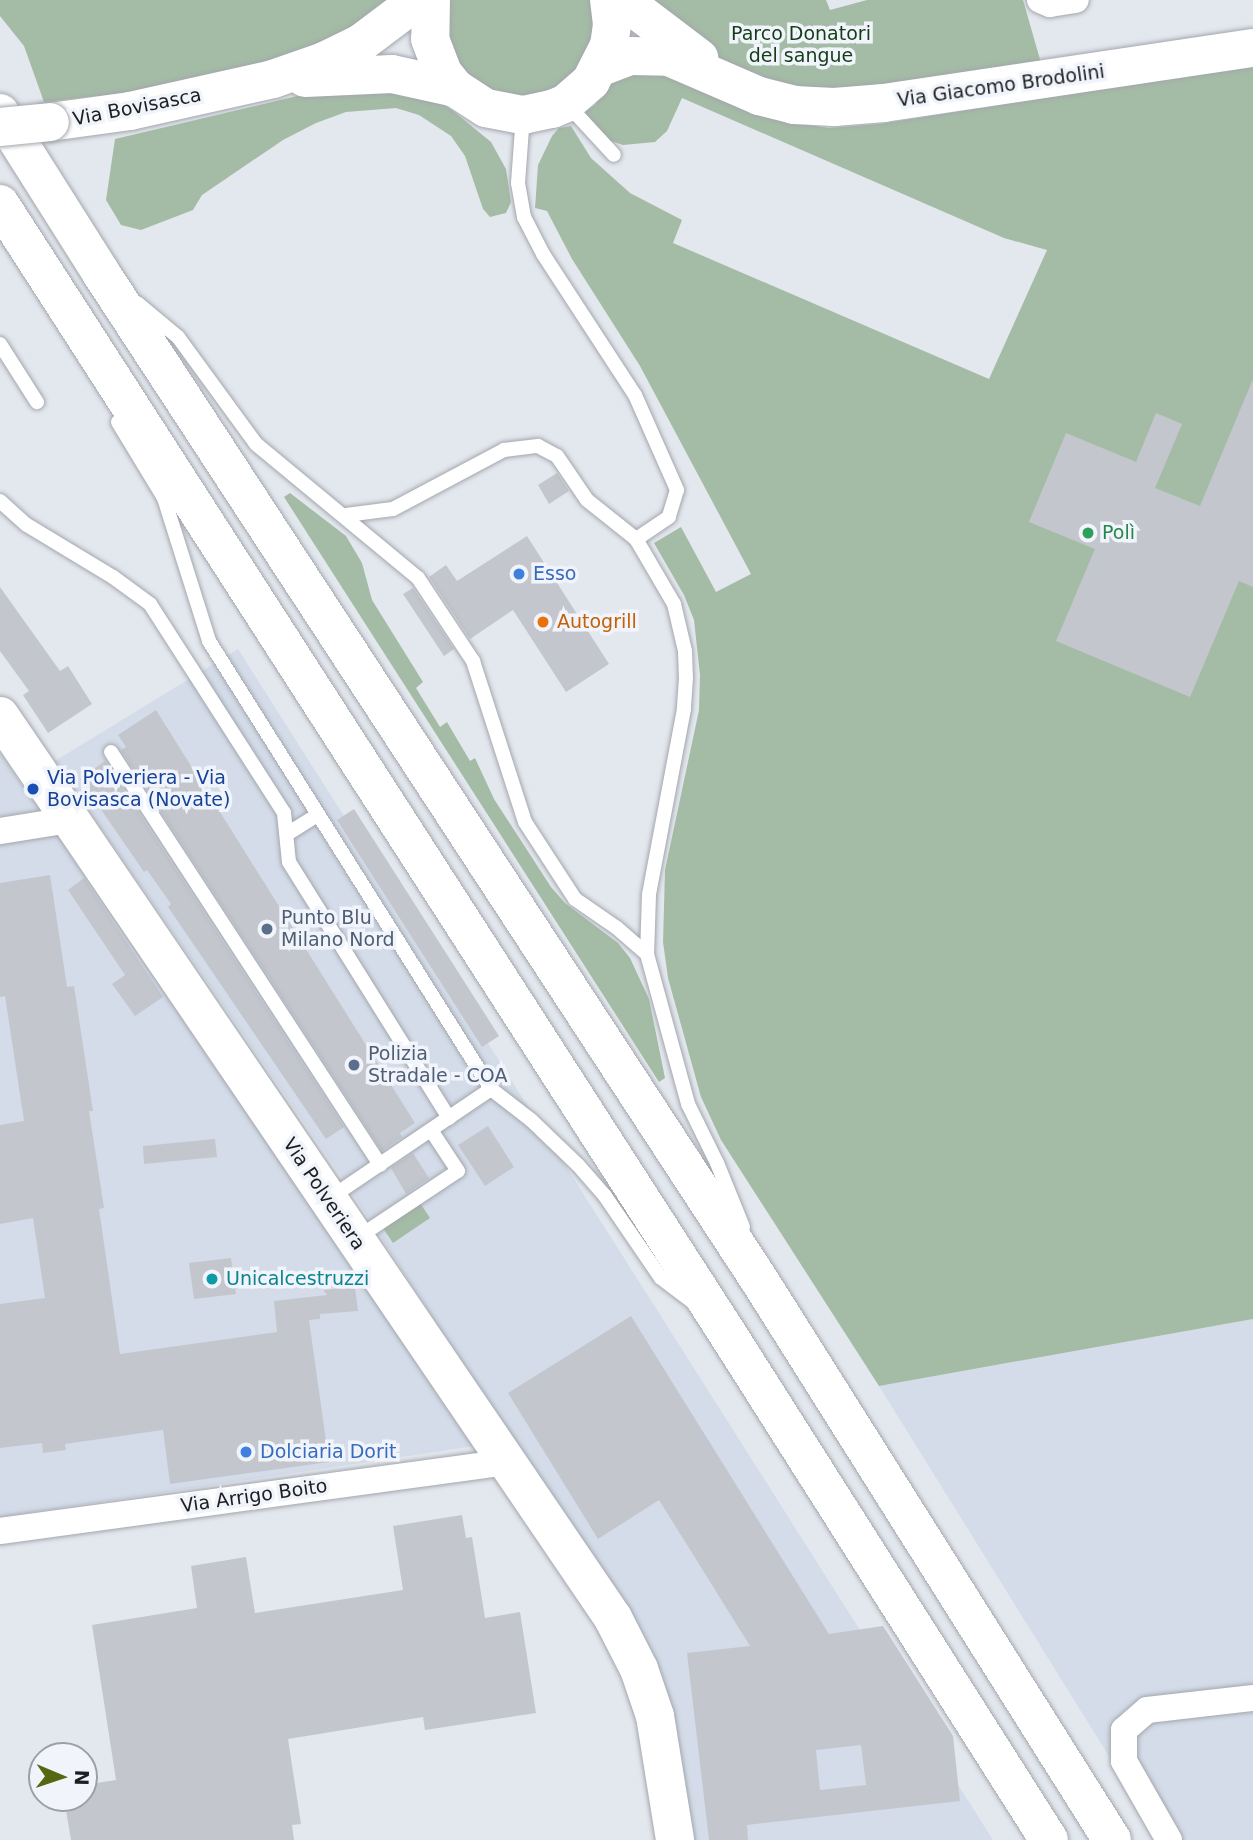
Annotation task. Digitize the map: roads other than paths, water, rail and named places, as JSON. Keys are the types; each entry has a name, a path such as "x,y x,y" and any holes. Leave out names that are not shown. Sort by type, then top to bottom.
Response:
{"main road":[{"name":"Via Bovisasca","path":"0,127 130,111 273,79 324,61 361,43 406,12 418,0"},
{"path":"431,0 430,39 443,74 455,88 486,108 523,115 538,113 566,103 580,93 601,67 611,35 609,0"},
{"name":"Via Giacomo Brodolini","path":"623,0 750,93"},
{"name":"Via Giacomo Brodolini","path":"601,67 630,56 669,57 750,93 808,106 884,103 1253,48"},
{"name":"Via Bovisasca","path":"273,79 391,75 455,88"},
{"path":"0,113 101,273 758,1278 1112,1840"},
{"path":"0,204 87,356 722,1325 1049,1840"},
{"name":"Via Polveriera","path":"0,716 600,1597 630,1650 660,1735 675,1840"}],"street":[{"path":"1040,0 1050,4 1076,0"},
{"path":"0,831 69,820"},
{"name":"Via Arrigo Boito","path":"0,1531 508,1462"},
{"path":"1169,1840 1124,1761 1124,1730 1147,1710 1253,1698"}],"lane":[{"path":"566,103 614,155"},
{"path":"523,115 519,197 524,217 543,254 635,395 677,490 669,517 636,539"},
{"path":"101,273 178,337 256,444 301,483 346,515 418,578 473,662 525,822 567,890 647,954"},
{"path":"0,344 37,402"},
{"path":"108,406 164,498 209,641 491,1089 531,1120 606,1196 661,1278 722,1325"},
{"path":"346,515 393,509 504,450 538,446 557,456 587,500 636,539 674,604 685,651 687,678 684,709 649,895 647,954 688,1104 743,1225 758,1278"},
{"path":"0,501 27,524 113,577 150,604 284,813 289,862 449,1118"},
{"path":"111,752 380,1165"},
{"path":"287,834 317,815"},
{"path":"328,1200 491,1089"},
{"path":"356,1239 458,1171 431,1130"}],"place":[{"name":"Polì","path":"1088,533"},
{"name":"Esso","path":"519,574"},
{"name":"Autogrill","path":"543,622"},
{"name":"Via Polveriera - Via Bovisasca (Novate)","path":"33,789"},
{"name":"Punto Blu Milano Nord","path":"267,929"},
{"name":"Polizia Stradale - COA","path":"354,1065"},
{"name":"Unicalcestruzzi","path":"212,1279"},
{"name":"Dolciaria Dorit","path":"246,1452"}],"park label":[{"name":"Parco Donatori del sangue","path":"801,45"}]}
